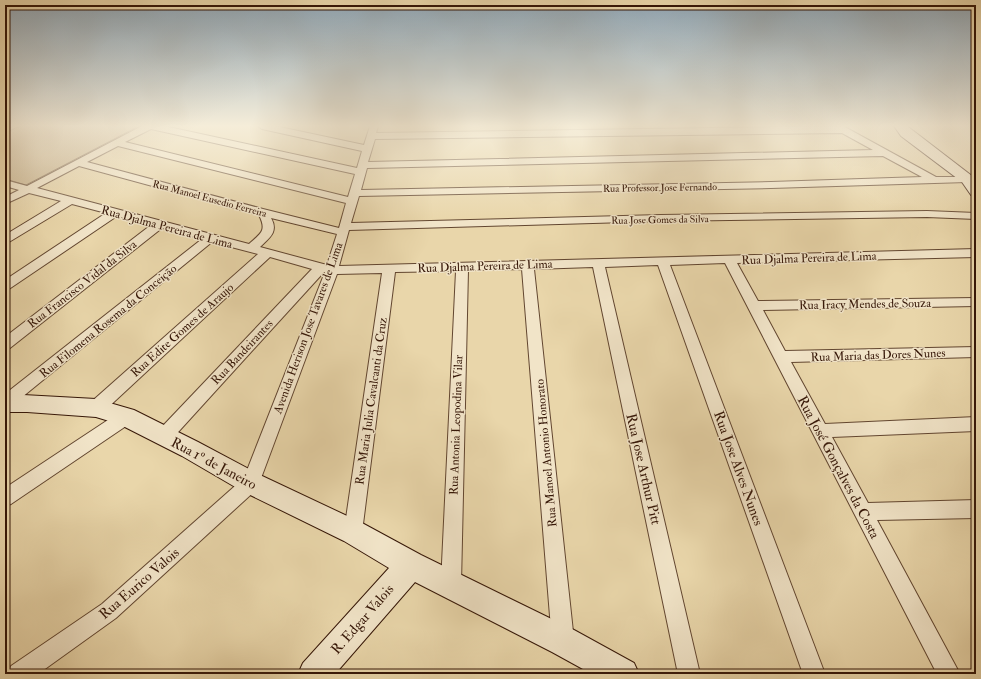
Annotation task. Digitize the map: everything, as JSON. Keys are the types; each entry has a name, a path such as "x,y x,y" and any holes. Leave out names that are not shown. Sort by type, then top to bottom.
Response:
{"main road":[{"path":"939,158 967,179 976,192"},
{"name":"Rua 1º de Janeiro","path":"5,403 27,403 96,408 126,417 251,483 353,532 411,565 563,641 623,674"},
{"name":"R. Edgar Valois","path":"314,674 411,565"}],"street":[{"path":"5,201 89,158"},
{"name":"Rua Professor Jose Fernando","path":"180,158 353,197 967,179"},
{"path":"309,158 361,168 720,158"},
{"name":"Avenida Herison Jose Tavares de Lima","path":"251,483 326,269 343,229 364,158"},
{"path":"892,158 935,180"},
{"name":"Rua Manoel Eusedio Ferreira","path":"79,163 263,213 343,229"},
{"name":"Rua Djalma Pereira de Lima","path":"5,183 326,269 389,269 976,253"},
{"path":"5,240 69,201"},
{"path":"5,286 114,213"},
{"path":"263,213 269,224 268,232"},
{"name":"Rua Jose Gomes da Silva","path":"343,229 661,218 927,214 976,216"},
{"path":"251,249 268,232 284,224 297,221"},
{"name":"Rua Francisco Vidal da Silva","path":"5,344 160,224"},
{"name":"Rua Filomena Rosema da Conceição","path":"5,403 210,238"},
{"name":"Rua Edite Gomes de Araujo","path":"96,408 266,253"},
{"name":"Rua José Gonçalves da Costa","path":"728,260 949,674"},
{"name":"Rua Jose Alves Nunes","path":"664,262 814,674"},
{"name":"Rua Jose Arthur Pitt","path":"598,263 689,674"},
{"name":"Rua Manoel Antonio Honorato","path":"528,265 563,641"},
{"name":"Rua Antonia Leopodina Vilar","path":"451,584 462,267"},
{"name":"Rua Bandeirantes","path":"164,436 326,269"},
{"name":"Rua Maria Julia Cavalcanti da Cruz","path":"353,532 389,269"},
{"name":"Rua Iracy Mendes de Souza","path":"753,306 976,302"},
{"name":"Rua Maria das Dores Nunes","path":"781,357 976,352"},
{"path":"5,498 126,417"},
{"path":"820,431 976,424"},
{"name":"Rua Eurico Valois","path":"19,674 109,611 251,483"},
{"path":"863,512 976,509"}],"shaded area":[{"path":"5,158 78,158 26,185 5,179"}]}
